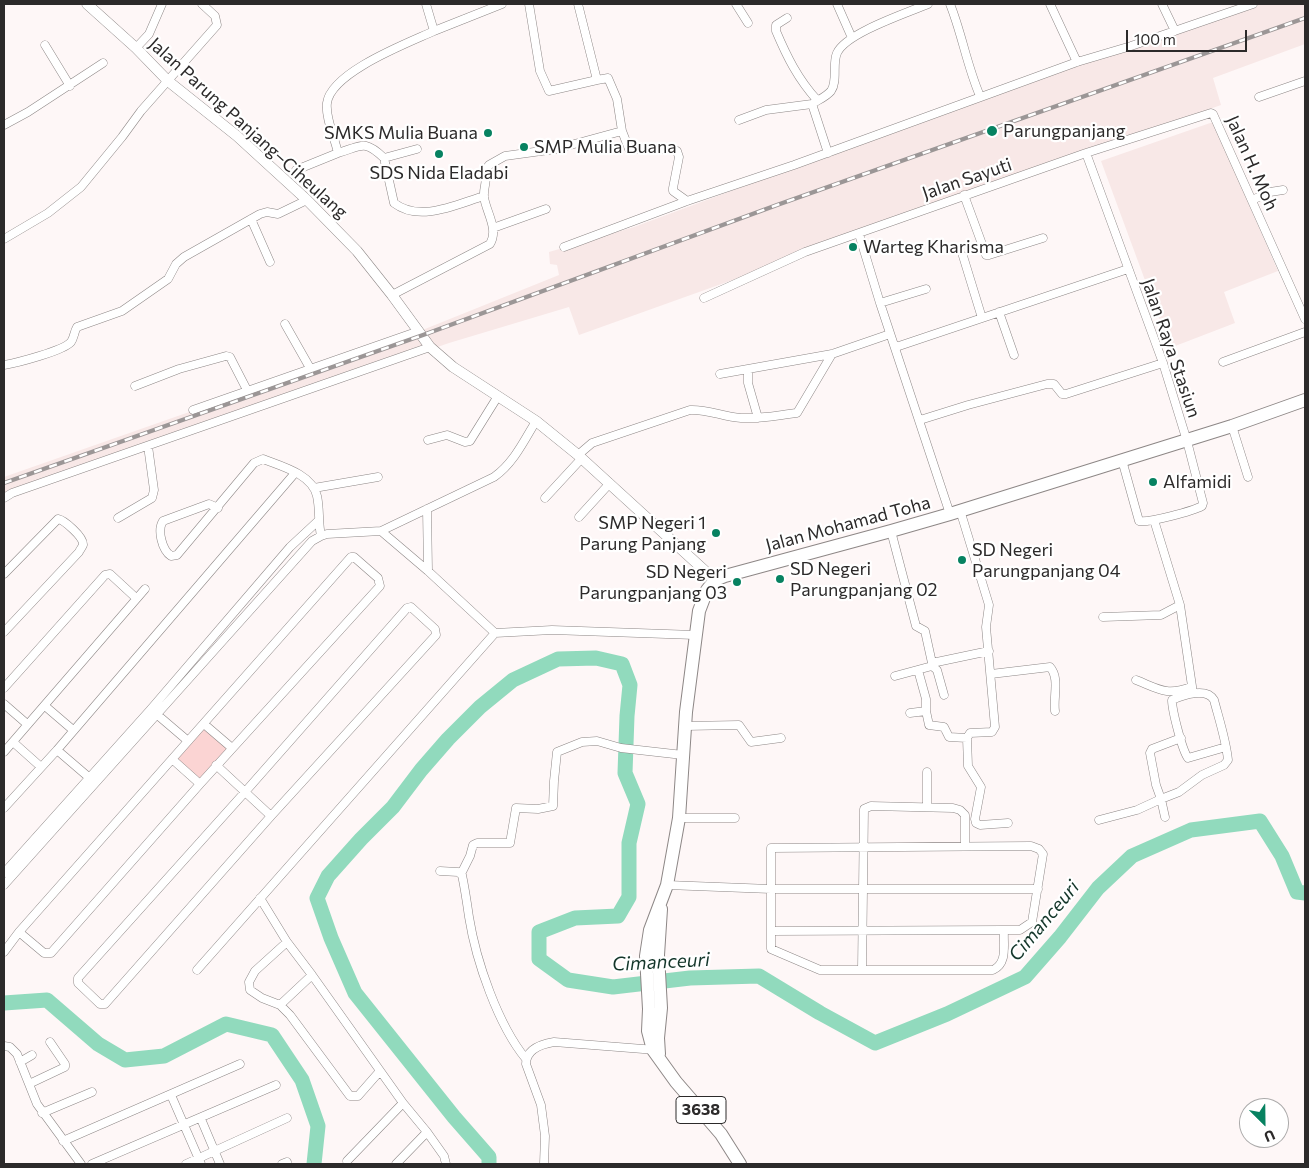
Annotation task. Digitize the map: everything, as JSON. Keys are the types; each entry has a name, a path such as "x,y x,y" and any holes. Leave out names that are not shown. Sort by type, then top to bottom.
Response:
{"main road":[{"name":"Jalan Mohamad Toha","path":"715,580 955,512 1232,426 1305,400"},
{"path":"667,885 680,818 685,726 695,635 702,602 707,590 715,580"},
{"name":"3638","path":"667,885 661,903 652,956 655,1008 648,1031 657,1053 676,1082 721,1134 740,1164"}],"street":[{"name":"Jalan Parung Panjang–Ciheulang","path":"88,4 136,48 168,82 237,136 307,200 356,251 392,294 430,347 452,367 536,422 580,456 715,580"},
{"path":"136,48 149,34 162,4"},
{"path":"4,238 48,213 81,187 141,111 217,25 215,16 202,4"},
{"path":"426,4 434,31"},
{"path":"338,153 327,110 327,102 332,92 349,75 369,62 434,31 493,5 502,4"},
{"path":"529,4 540,71 549,91 608,78 617,99 622,131 629,149 673,149 677,151 680,157 672,188 673,191 687,201"},
{"path":"578,4 597,80"},
{"path":"736,4 748,23"},
{"path":"837,4 852,38"},
{"path":"739,120 766,110 814,102 826,95 833,88 836,54 840,48 863,31 928,4"},
{"path":"950,4 958,25 973,80 980,96"},
{"path":"1050,4 1077,62"},
{"path":"1162,4 1175,31"},
{"path":"564,247 980,96 1253,4"},
{"path":"787,18 776,25 776,31 796,74 814,102 828,152"},
{"path":"45,45 70,86"},
{"path":"4,125 70,86 103,63"},
{"path":"1259,97 1305,81"},
{"name":"Jalan H. Moh","path":"1086,153 1211,113 1214,114 1252,200 1301,299 1305,318"},
{"path":"392,294 490,244 493,239 493,228 484,196 488,179 485,170 489,165 505,156 556,149 622,131"},
{"path":"296,170 338,153 368,145 373,147 384,158 394,203 400,207 422,212 436,211 484,196"},
{"path":"384,158 417,149"},
{"name":"Jalan Sayuti","path":"704,298 796,256 1086,153"},
{"name":"Jalan Raya Stasiun","path":"1086,153 1163,364 1187,440 1203,503 1202,506 1154,520"},
{"path":"1252,200 1270,192 1283,190"},
{"path":"964,195 986,255 1043,238"},
{"path":"4,365 41,355 67,344 72,340 77,327 122,311 168,279 180,260 251,219 264,213 278,214 307,200"},
{"path":"493,228 546,209"},
{"path":"251,219 270,262"},
{"path":"859,234 890,334 988,605 986,627 995,727 992,732 970,733 967,738 968,766 982,787 975,821 980,825 1008,823"},
{"path":"963,256 982,318"},
{"path":"896,347 1128,269"},
{"path":"880,303 926,289"},
{"path":"999,312 1014,355"},
{"path":"285,324 310,368"},
{"path":"193,410 419,330"},
{"path":"1222,362 1305,332"},
{"path":"720,374 832,354 890,334"},
{"path":"4,498 12,493 430,347"},
{"path":"546,498 592,442 690,410 704,410 716,415 740,418 758,418 797,413 800,411 832,354"},
{"path":"135,386 179,369 228,356 247,390"},
{"path":"920,420 1047,384 1054,384 1062,394 1066,394 1163,364"},
{"path":"748,370 748,383 758,418"},
{"path":"428,440 447,435 465,442 470,441 498,396"},
{"path":"4,873 92,780 158,715 305,548 321,536 381,531 494,477 503,471 536,422"},
{"path":"1232,426 1248,477"},
{"path":"118,518 152,498 154,490 148,446"},
{"path":"218,508 209,504 163,521 160,526 164,549 167,553 171,556 177,555 218,508 258,460 263,459 306,478 314,488 317,497 321,536"},
{"path":"1122,460 1138,518 1142,522 1154,520 1180,605 1192,690"},
{"path":"4,808 57,750 295,473"},
{"path":"314,488 378,477"},
{"path":"579,517 610,483"},
{"path":"427,509 428,570"},
{"path":"4,574 43,532 58,519 61,519 74,529 83,541 79,552 4,632"},
{"path":"4,885 290,547 318,521"},
{"path":"381,531 428,570 495,633"},
{"path":"891,531 916,626 925,631 932,664 937,670 944,695"},
{"path":"4,952 19,932 349,558 354,557 378,578 380,586 216,765 51,953 44,953 19,932"},
{"path":"4,688 105,575 110,574 136,598"},
{"path":"4,752 144,589"},
{"path":"1103,617 1161,615 1180,605"},
{"path":"411,607 436,629 436,635 272,816 106,1004 100,1004 78,984 78,978 246,792 407,608 411,607"},
{"path":"198,970 495,633 552,630 695,635"},
{"path":"895,676 932,664 989,651"},
{"path":"991,674 1050,667 1056,681 1055,711"},
{"path":"918,670 926,699 929,725 944,727 949,736 967,738"},
{"path":"1099,820 1137,810 1179,792 1202,774 1227,763 1226,747 1211,695 1192,690 1168,692 1136,680"},
{"path":"1192,690 1171,702 1186,755 1188,758 1226,747"},
{"path":"4,704 28,724"},
{"path":"45,706 73,730"},
{"path":"151,709 188,741"},
{"path":"910,713 926,711"},
{"path":"204,724 232,748"},
{"path":"685,726 739,725 751,742 781,738"},
{"path":"1165,817 1150,753 1152,749 1181,738"},
{"path":"544,1164 545,1136 541,1105 528,1072 526,1059 513,1042 496,1006 478,954 461,874 473,845 477,843 510,843 516,808 553,806 557,752 582,742 597,741 620,748 683,755"},
{"path":"13,742 41,766"},
{"path":"57,750 92,780"},
{"path":"172,759 200,784"},
{"path":"216,765 272,816"},
{"path":"926,807 927,772"},
{"path":"862,970 864,809 871,806 953,808 960,810 965,815 965,846"},
{"path":"680,818 735,818"},
{"path":"771,931 862,930 1004,930 1020,930 1032,922 1043,854 1039,848 1031,846 965,846 770,848 771,948 820,970 993,970 1000,967 1003,962 1004,930"},
{"path":"440,871 461,874"},
{"path":"667,885 862,890 1038,889"},
{"path":"260,898 287,942 403,1103 427,1132 444,1156 446,1164"},
{"path":"287,942 255,971 249,982 250,990 266,1001 280,1005 290,1015 350,1096 358,1096 380,1071"},
{"path":"280,1005 312,975"},
{"path":"29,1084 65,1067 65,1064 50,1042"},
{"path":"526,1059 529,1054 542,1044 554,1042 657,1053"},
{"path":"4,1046 10,1047 17,1054 42,1113 81,1164"},
{"path":"20,1062 32,1056"},
{"path":"63,1141 240,1064"},
{"path":"92,1164 201,1119 276,1085"},
{"path":"42,1113 92,1092"},
{"path":"171,1095 200,1162"},
{"path":"347,1162 403,1103"},
{"path":"186,1164 200,1162 215,1152 288,1118"},
{"path":"201,1119 220,1164"},
{"path":"396,1164 427,1132"}],"shaded area":[{"path":"1257,4 1305,4 1305,44 1213,78 1221,105 579,335 569,307 449,343 4,499 4,477 420,331 559,275 557,265 550,264 549,252 634,227 1078,62"},
{"path":"1213,122 1278,271 1224,292 1235,323 1170,348 1101,161"},
{"path":"204,728 228,749 201,780 177,759"}],"waterway":[{"name":"Cimanceuri","path":"489,1164 489,1157 454,1117 355,993 331,938 317,898 328,876 393,807 448,739 480,707 513,680 558,659 596,658 622,664 630,685 625,773 638,804 629,843 629,897 618,916 575,918 539,932 539,959 568,980 613,987 690,978 759,976 820,1013 875,1043 947,1014 1025,977 1060,937 1098,888 1132,856 1191,830 1260,821 1282,856 1297,892 1305,893"},
{"name":"Cimanceuri","path":"4,1003 47,1000 98,1044 125,1060 164,1056 226,1024 272,1035 302,1080 318,1126 314,1164"}],"railway":[{"path":"4,483 423,335 777,205 1305,18"}],"place":[{"name":"Parungpanjang","path":"992,131"},
{"name":"SMKS Mulia Buana","path":"488,133"},
{"name":"SMP Mulia Buana","path":"524,147"},
{"name":"SDS Nida Eladabi","path":"439,154"},
{"name":"Warteg Kharisma","path":"853,247"},
{"name":"Alfamidi","path":"1153,482"},
{"name":"SMP Negeri 1 Parung Panjang","path":"716,533"},
{"name":"SD Negeri Parungpanjang 04","path":"962,560"},
{"name":"SD Negeri Parungpanjang 02","path":"780,579"},
{"name":"SD Negeri Parungpanjang 03","path":"737,582"}]}
